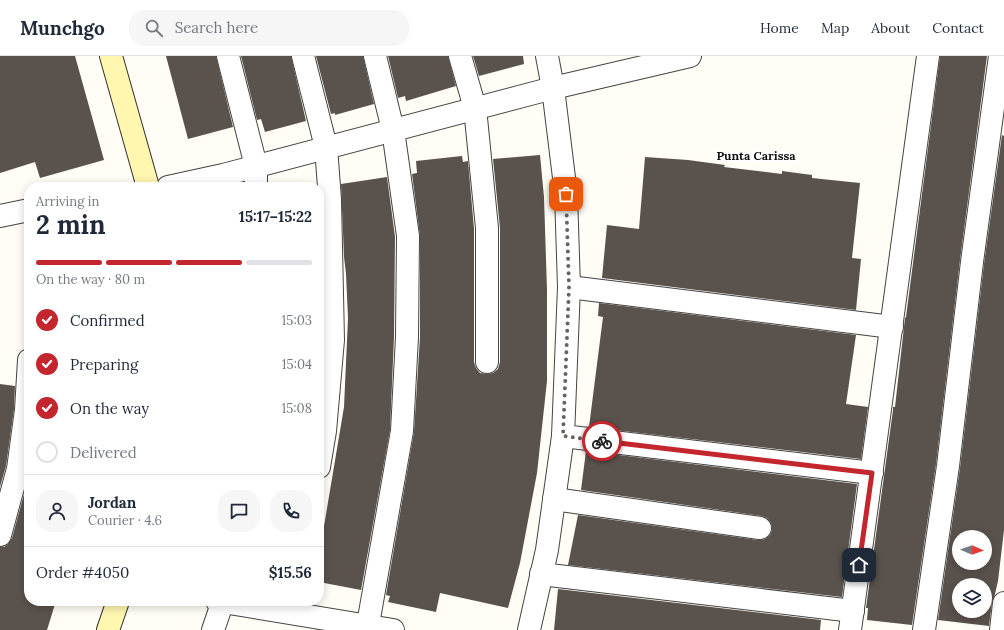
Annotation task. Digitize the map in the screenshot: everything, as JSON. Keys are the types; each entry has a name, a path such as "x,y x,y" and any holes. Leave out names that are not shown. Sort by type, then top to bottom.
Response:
{"street":[{"path":"111,56 147,182"},
{"path":"228,56 256,176"},
{"path":"303,56 326,147 330,200 332,340 324,437"},
{"path":"368,628 402,431 407,337 408,236 393,130 375,56"},
{"path":"460,56 474,108 488,228 487,362"},
{"path":"529,630 547,550 563,436 569,287 566,194 553,88 547,56"},
{"path":"208,182 256,176 326,147 553,88 690,56"},
{"path":"541,574 852,620 928,56"},
{"path":"924,630 948,466 972,262 1000,56"},
{"path":"0,216 24,211"},
{"path":"569,287 892,327"},
{"path":"0,535 18,469 24,425"},
{"path":"563,436 872,473"},
{"path":"554,499 760,528"},
{"path":"1001,630 1004,603"},
{"path":"108,630 116,606"},
{"path":"213,630 220,606"},
{"path":"247,606 368,628 393,630"}],"building":[{"path":"0,56 75,56 104,160 40,178 35,162 0,173"},
{"path":"166,56 216,56 233,127 188,139"},
{"path":"241,56 291,56 306,121 265,132 261,119 257,120"},
{"path":"316,56 363,56 374,104 335,115 335,113 331,114"},
{"path":"388,56 448,56 456,86 406,101 405,96 398,98"},
{"path":"473,56 523,56 524,64 479,76"},
{"path":"940,56 987,56 960,260 936,464 912,625 867,620 868,608 866,608 893,407 895,407 905,318"},
{"path":"1002,135 1004,136 1004,530 998,581 992,602 992,578 952,578 952,618 990,618 989,626 938,620 960,468 984,264"},
{"path":"540,155 544,197 547,290 547,381 537,473 520,563 508,608 440,593 436,612 388,602 390,596 386,595 414,432 420,337 420,236 412,174 417,173 416,161 462,156 463,162 468,161 474,229 474,362 480,373 487,374 493,373 498,369 500,362 500,228 493,159"},
{"path":"645,157 688,160 725,165 724,167 782,174 782,171 812,175 812,178 860,183 852,258 861,259 856,310 602,278 607,225 639,229"},
{"path":"387,177 395,237 394,337 390,430 361,590 324,583 324,526 344,407 348,318 341,184"},
{"path":"599,303 856,335 846,404 868,407 861,459 589,427 603,317 598,316"},
{"path":"0,384 15,386 14,409 6,466 0,487"},
{"path":"586,451 857,484 842,597 568,565 578,515 758,540 765,539 770,535 772,530 771,523 767,518 762,516 581,490"},
{"path":"24,494 24,606 54,606 47,630 0,630 0,547 4,547 8,544 12,538"},
{"path":"558,589 821,620 820,630 554,630"}],"way so far":[{"path":"566,194 569,287 563,436 602,441"}],"district":[{"name":"Punta Carissa","path":"756,155"}],"route":[{"path":"602,441 872,473 859,565"}]}
